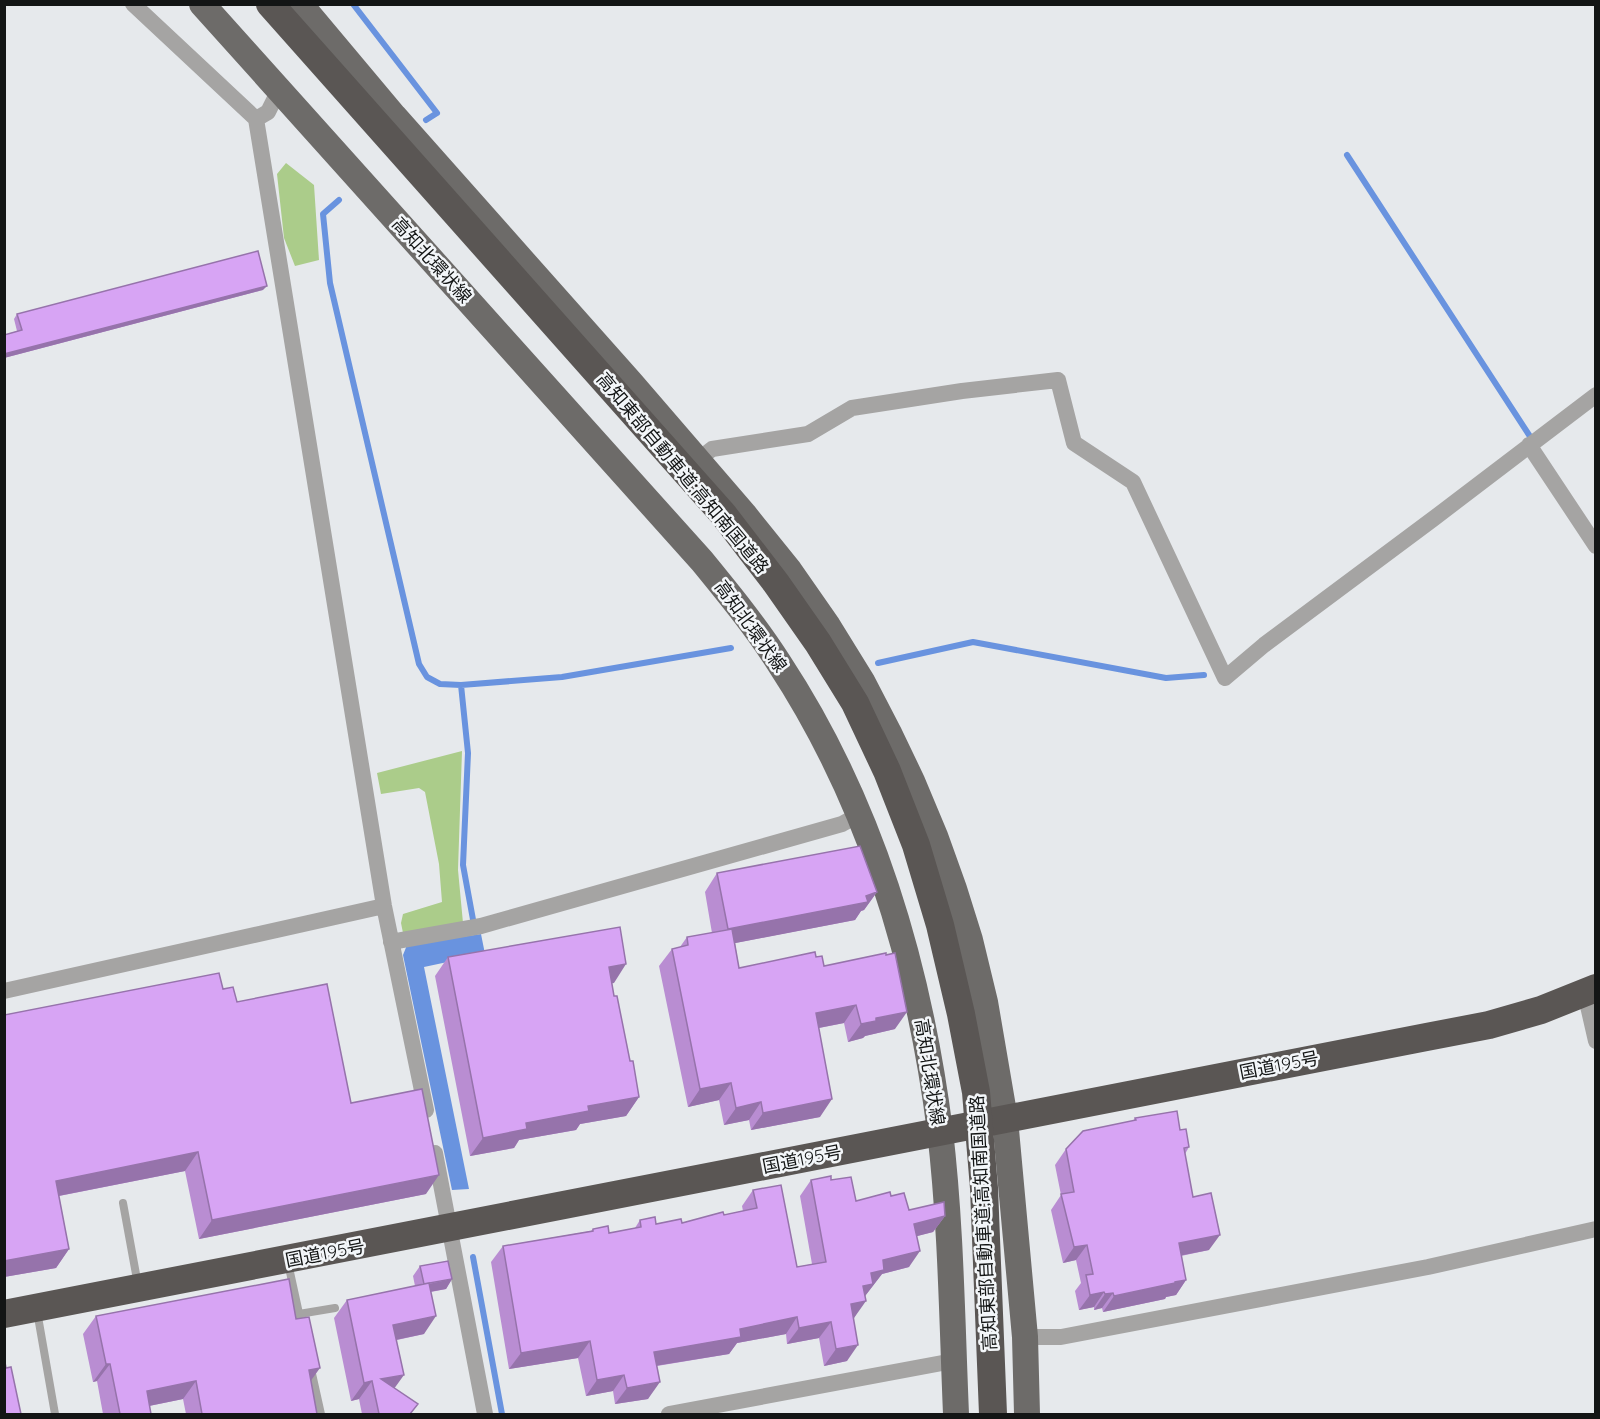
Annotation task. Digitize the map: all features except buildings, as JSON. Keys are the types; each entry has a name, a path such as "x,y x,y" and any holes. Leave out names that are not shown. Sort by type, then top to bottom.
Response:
{"highway":[{"name":"高知東部自動車道;高知南国道路","path":"270,4 723,514 818,643 855,704 916,844 940,924 961,1014 976,1092 984,1188 993,1414"},
{"name":"国道195号","path":"4,1314 1489,1025 1541,1010 1590,991"}],"main road":[{"name":"高知北環状線","path":"202,4 702,561 779,663 807,710 860,814 893,907 922,1018 940,1131 948,1226 956,1414"},
{"path":"300,4 394,116 632,383 744,514 789,570 828,626 862,681 890,735 912,781 954,889 970,940 985,1002 1005,1119 1025,1337 1026,1414"}],"street":[{"path":"133,4 256,119 384,906 485,1414"},
{"path":"256,119 268,112 279,90"},
{"path":"698,460 712,449 808,434 852,408 962,391 1058,381 1074,442 1133,482 1226,678 1264,645 1596,395"},
{"path":"1529,445 1596,546"},
{"path":"391,942 473,928 842,824 860,814"},
{"path":"4,991 384,906"},
{"path":"1590,991 1596,1041"},
{"path":"1025,1337 1061,1337 1084,1333 1428,1267 1596,1229"},
{"path":"669,1414 953,1361"}],"lane":[{"path":"123,1203 139,1288"},
{"path":"287,1260 304,1336"},
{"path":"36,1308 55,1414"},
{"path":"299,1314 335,1308"},
{"path":"309,1359 321,1414"}],"green space":[{"path":"286,163 314,185 319,260 295,266 284,238 277,174"},
{"path":"462,751 458,870 463,923 403,933 401,923 403,914 442,902 439,864 425,792 419,788 381,794 377,773"}],"water":[{"path":"481,934 485,954 424,967 469,1189 452,1190 403,955 407,945"}],"waterway":[{"path":"353,4 437,113 426,120"},
{"path":"1347,155 1533,441"},
{"path":"339,200 323,214 330,283 419,664 427,677 440,684 461,685 468,753 463,865 474,925"},
{"path":"878,663 973,642 1166,678 1204,675"},
{"path":"461,685 562,677 731,648"},
{"path":"473,1257 502,1414"}]}
